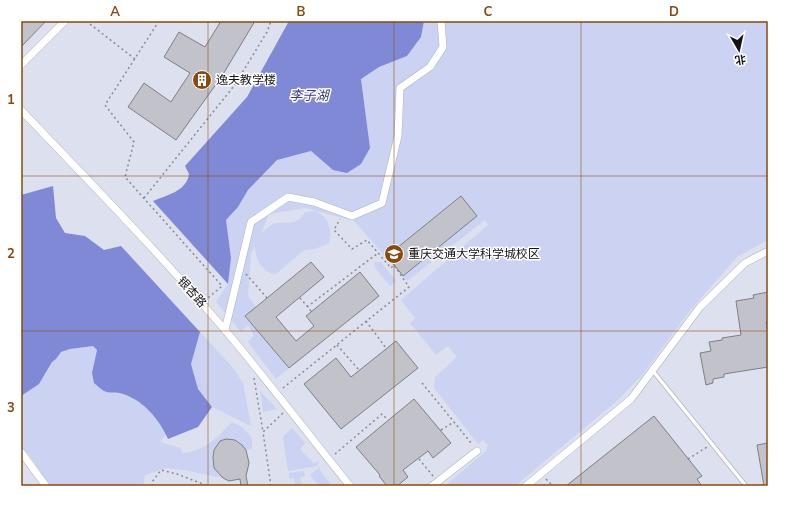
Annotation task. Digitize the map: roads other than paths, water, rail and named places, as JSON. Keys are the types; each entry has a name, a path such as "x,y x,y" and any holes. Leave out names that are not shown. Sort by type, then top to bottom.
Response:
{"street":[{"path":"21,65 65,21"},
{"path":"225,330 252,222 288,197 314,202 352,216 382,203 398,136 400,88 430,67 443,47 441,21"},
{"name":"银杏路","path":"21,110 101,193 225,330 350,486"},
{"path":"526,486 631,399 700,307 745,263 768,251"},
{"path":"435,484 477,450"},
{"path":"21,452 46,486"}],"lane":[{"path":"653,371 746,486"}],"water":[{"name":"李子湖","path":"289,21 424,21 421,37 407,56 379,67 361,79 370,148 361,164 347,173 333,170 311,151 277,160 248,190 238,207 226,220 231,258 228,284 153,201 176,192 184,185 189,174 185,166 247,97"},
{"path":"53,186 56,218 65,233 85,236 104,250 121,246 200,332 191,364 198,389 212,407 198,427 168,439 155,417 142,404 127,396 102,390 94,383 92,373 97,350 93,346 70,349 61,352 52,362 39,384 21,396 21,195"}],"place":[{"name":"逸夫教学楼","path":"202,80"},
{"name":"重庆交通大学科学城校区","path":"394,254"}]}
